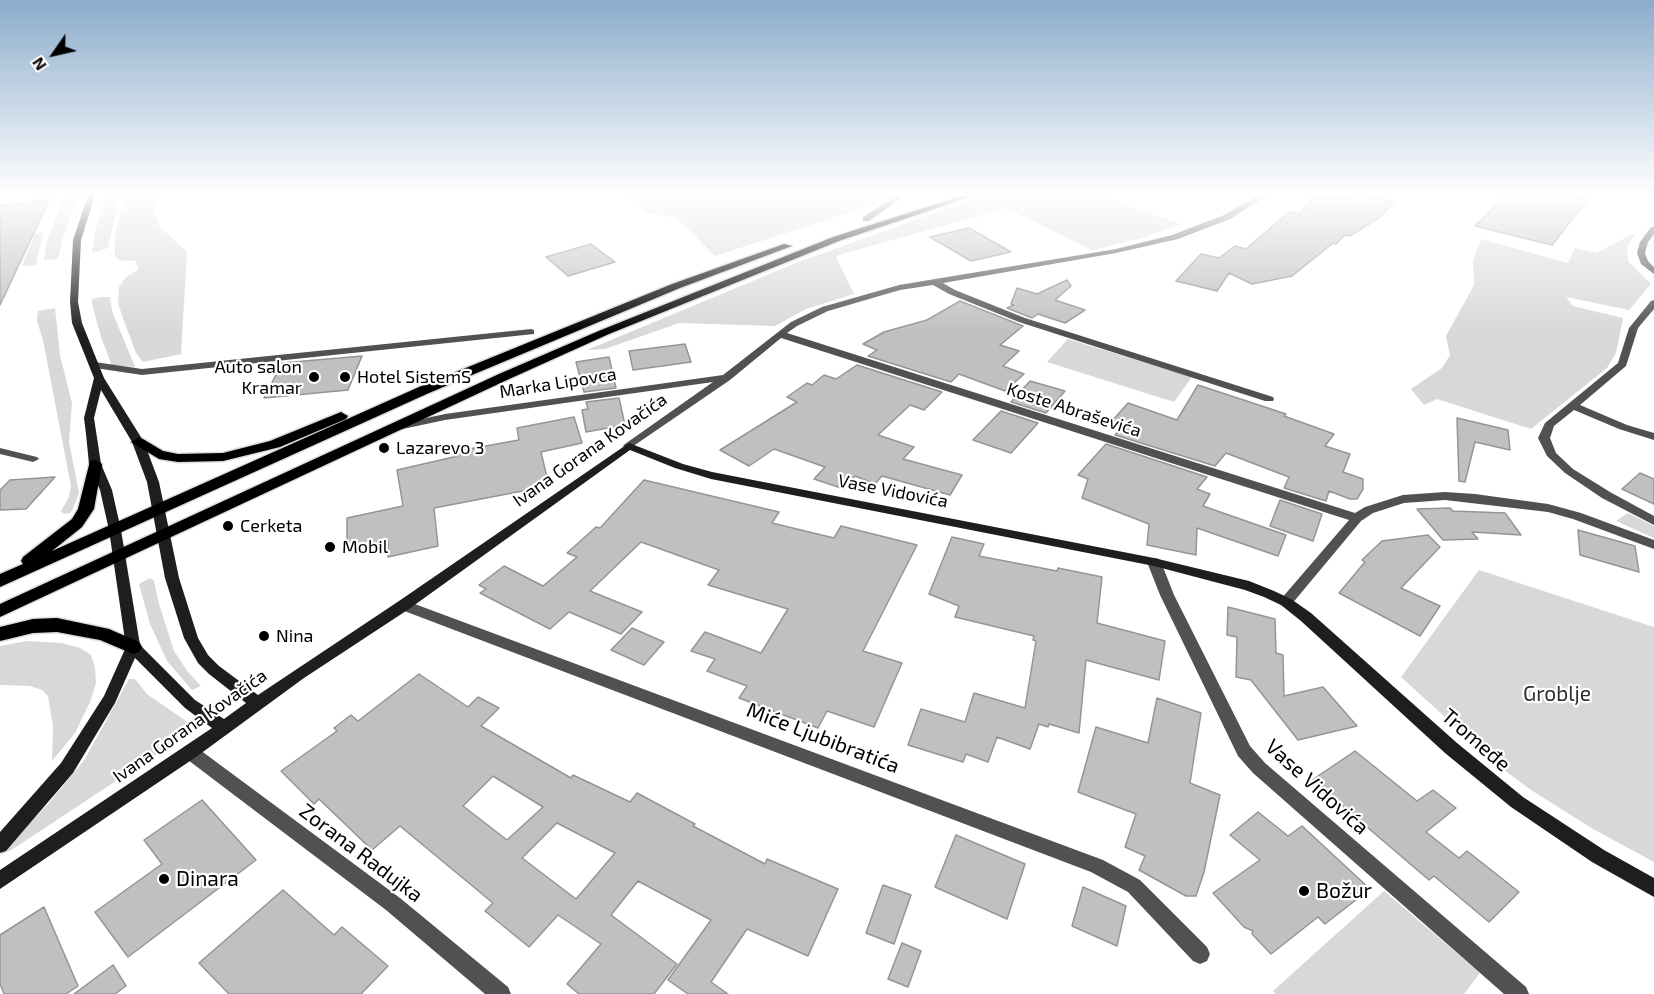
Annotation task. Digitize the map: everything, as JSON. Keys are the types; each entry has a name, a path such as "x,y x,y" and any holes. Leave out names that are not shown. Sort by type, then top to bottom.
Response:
{"main road":[{"path":"0,580 424,390 676,286 803,241"},
{"path":"0,611 503,376 771,263 830,241"},
{"path":"138,442 159,455 178,458 202,459 239,454 275,444 376,402 424,390"},
{"path":"0,580 25,564 77,523 86,508 95,464"},
{"path":"0,634 33,626 57,625 103,634 133,646"}],"street":[{"path":"77,241 74,302 77,323 99,378 138,442 153,482 162,534 181,611 191,639 203,659 218,674 257,703"},
{"name":"Ivana Gorana Kovačića","path":"0,880 404,605 726,378 780,334 810,316 846,302 933,281 1116,251 1157,241"},
{"path":"1644,241 1641,253 1644,262 1654,272"},
{"path":"933,281 952,292 1022,320 1269,399"},
{"path":"1654,303 1635,328 1623,364 1571,405 1546,431 1544,438 1551,454 1582,481 1654,521"},
{"path":"95,365 142,372 531,332"},
{"name":"Koste Abraševića","path":"780,334 1357,518"},
{"path":"0,844 67,768 110,699 133,646 115,530 106,490 95,464 89,418 99,378"},
{"name":"Marka Lipovca","path":"397,427 445,417 726,378"},
{"path":"1571,405 1623,427 1654,437"},
{"name":"Vase Vidovića","path":"629,446 711,475 1154,562 1249,586 1286,602"},
{"path":"0,451 33,459"},
{"path":"1286,602 1357,518 1369,510 1404,499 1445,496 1548,508 1654,544"},
{"name":"Vase Vidovića","path":"1154,562 1167,595 1244,751 1258,768 1519,994"},
{"name":"Tromeđe","path":"1286,602 1517,802 1598,856 1654,888"},
{"name":"Miće Ljubibratića","path":"404,605 1097,866 1134,886 1200,954"},
{"path":"133,646 190,705 225,728"},
{"name":"Zorana Radujka","path":"190,752 393,904 501,994"}],"green space":[{"path":"32,241 41,241 36,265 22,266"},
{"path":"47,241 62,241 58,259 44,260"},
{"path":"94,241 109,241 108,248 92,253"},
{"path":"115,241 176,241 187,252 181,354 143,362 136,353 118,303 119,287 126,277 139,269 135,261 119,260 115,256"},
{"path":"700,241 760,241 715,256"},
{"path":"856,241 888,241 836,257 854,294 806,309 775,326 679,323 605,349 587,350 796,263"},
{"path":"1075,241 1128,241 1092,250"},
{"path":"1480,241 1490,241 1568,263 1575,248 1596,253 1619,241 1631,241 1627,247 1628,261 1651,284 1629,310 1566,297 1573,306 1623,318 1616,353 1607,368 1531,429 1437,399 1424,405 1411,389 1442,368 1450,355 1446,336 1474,285 1473,261"},
{"path":"110,297 112,311 135,367 112,366 92,304 92,299"},
{"path":"55,308 60,355 72,403 69,442 79,493 73,509 70,513 64,514 61,511 69,497 71,486 43,340 37,321 38,311"},
{"path":"1068,339 1192,377 1174,402 1047,362"},
{"path":"1628,513 1654,526 1654,538 1616,521"},
{"name":"Groblje","path":"1479,570 1654,627 1654,862 1593,829 1531,790 1500,767 1401,677"},
{"path":"150,578 154,581 174,651 201,686 192,690 167,661 150,624 139,584"},
{"path":"27,641 62,643 80,648 91,655 95,668 96,683 90,702 75,733 52,761 53,726 48,696 42,690 30,686 0,685 0,646"},
{"path":"129,679 135,679 147,694 196,728 13,849 0,855 48,804 85,759"},
{"path":"1384,891 1480,973 1464,994 1276,994 1273,991"}],"building":[{"path":"0,241 30,241 0,305"},
{"path":"937,241 992,241 1011,252 971,261"},
{"path":"1255,241 1339,241 1333,243 1292,276 1252,284 1229,273 1217,291 1176,281 1201,254 1219,258 1235,246 1246,249"},
{"path":"1537,241 1555,241 1552,245"},
{"path":"591,244 615,262 568,276 546,257"},
{"path":"1067,280 1071,286 1055,300 1085,310 1065,323 1038,314 1032,318 1007,308 1014,305 1011,304 1017,288 1037,294"},
{"path":"960,301 1023,326 1000,345 1019,351 1003,366 1024,374 1005,391 959,374 951,382 868,356 877,350 863,344 884,332 927,320"},
{"path":"685,344 691,362 633,370 629,351"},
{"name":"Auto salon Kramar","path":"362,356 348,390 264,398 282,363"},
{"path":"609,357 616,388 584,392 576,362"},
{"path":"857,365 942,392 924,410 910,405 878,435 914,447 903,459 962,475 950,495 882,476 875,484 855,476 844,489 814,479 825,467 774,449 749,466 720,450 797,402 787,397 807,383 812,385 824,375 836,379"},
{"path":"1030,381 1065,391 1046,413 1011,402"},
{"path":"1198,385 1286,414 1284,416 1334,434 1325,446 1350,454 1343,472 1363,479 1363,489 1357,499 1350,499 1329,491 1326,501 1284,488 1289,477 1226,453 1215,466 1115,435 1123,425 1112,421 1128,403 1177,420"},
{"path":"619,398 625,425 586,432 582,410 588,409 586,402"},
{"path":"1001,411 1038,423 1011,453 973,440"},
{"path":"574,417 582,443 541,452 549,486 434,508 438,546 388,557 388,541 347,551 347,518 403,506 397,470 458,456 458,451 519,440 517,428"},
{"path":"1457,418 1508,430 1510,450 1475,442 1465,482 1459,481"},
{"path":"1106,444 1207,477 1197,489 1210,494 1203,506 1286,535 1278,556 1197,528 1196,555 1147,545 1149,524 1082,498 1088,479 1078,475"},
{"path":"1640,473 1654,479 1654,504 1622,489"},
{"path":"55,477 26,509 0,510 0,490 10,480"},
{"path":"644,480 779,512 772,523 834,538 841,526 917,545 863,651 902,663 874,727 827,711 818,728 739,698 747,686 707,671 715,659 691,651 705,632 761,653 788,609 708,585 719,570 641,542 590,591 642,612 621,634 569,612 550,629 480,593 486,589 479,585 504,566 543,586 577,557 567,553 596,527 600,528"},
{"path":"1280,500 1322,514 1313,541 1270,526"},
{"path":"1450,508 1453,511 1505,513 1521,535 1472,532 1478,539 1443,540 1417,509"},
{"path":"1578,530 1635,546 1639,572 1580,555"},
{"path":"1428,535 1440,547 1401,588 1440,606 1420,636 1339,593 1365,562 1362,560 1382,541"},
{"path":"952,537 984,544 979,556 1102,577 1097,623 1165,641 1159,680 1086,660 1079,733 1049,724 1048,727 1039,724 1030,749 997,737 988,762 966,754 963,762 908,745 921,709 965,722 974,693 1025,708 1036,641 1033,640 1034,636 955,617 959,606 929,594"},
{"path":"1228,607 1275,619 1276,653 1283,655 1284,696 1323,687 1357,726 1298,740 1251,680 1236,677 1237,637 1227,635"},
{"path":"632,628 664,642 644,665 611,650"},
{"path":"419,674 468,707 478,697 499,708 481,726 571,778 573,775 630,802 637,793 765,864 767,859 838,889 808,956 747,929 711,982 728,994 688,994 668,980 711,920 638,881 611,915 677,964 654,994 579,994 567,984 601,944 558,915 529,947 485,911 493,903 400,826 372,850 319,799 314,804 281,771 337,731 334,728 351,715 358,721","holes":["493,776 543,807 507,840 463,806","557,823 615,853 576,899 522,858"]},
{"path":"1157,698 1201,713 1190,783 1220,795 1204,872 1196,896 1186,896 1139,870 1145,856 1125,847 1136,814 1078,792 1096,727 1148,743"},
{"path":"1355,751 1417,801 1433,790 1456,808 1426,832 1459,858 1467,851 1519,892 1489,922 1434,876 1429,880 1312,780"},
{"path":"202,800 256,860 128,957 95,912 162,864 144,840"},
{"path":"1258,812 1288,836 1302,826 1370,889 1325,924 1318,917 1271,954 1252,934 1253,931 1244,927 1213,893 1260,860 1230,835"},
{"path":"956,835 1025,864 1007,919 935,887"},
{"path":"883,885 911,895 894,944 866,933"},
{"path":"1083,887 1126,906 1117,946 1072,926"},
{"path":"283,890 334,935 342,927 388,966 361,994 229,994 199,963"},
{"path":"44,907 78,986 66,994 4,994 0,984 0,935"},
{"path":"902,943 921,951 908,987 888,979"},
{"path":"113,965 126,986 115,994 74,994"}],"place":[{"name":"Auto salon Kramar","path":"314,377"},
{"name":"Hotel SistemS","path":"345,377"},
{"name":"Lazarevo 3","path":"384,448"},
{"name":"Cerketa","path":"228,526"},
{"name":"Mobil","path":"330,547"},
{"name":"Nina","path":"264,636"},
{"name":"Dinara","path":"164,879"},
{"name":"Božur","path":"1304,891"}]}
